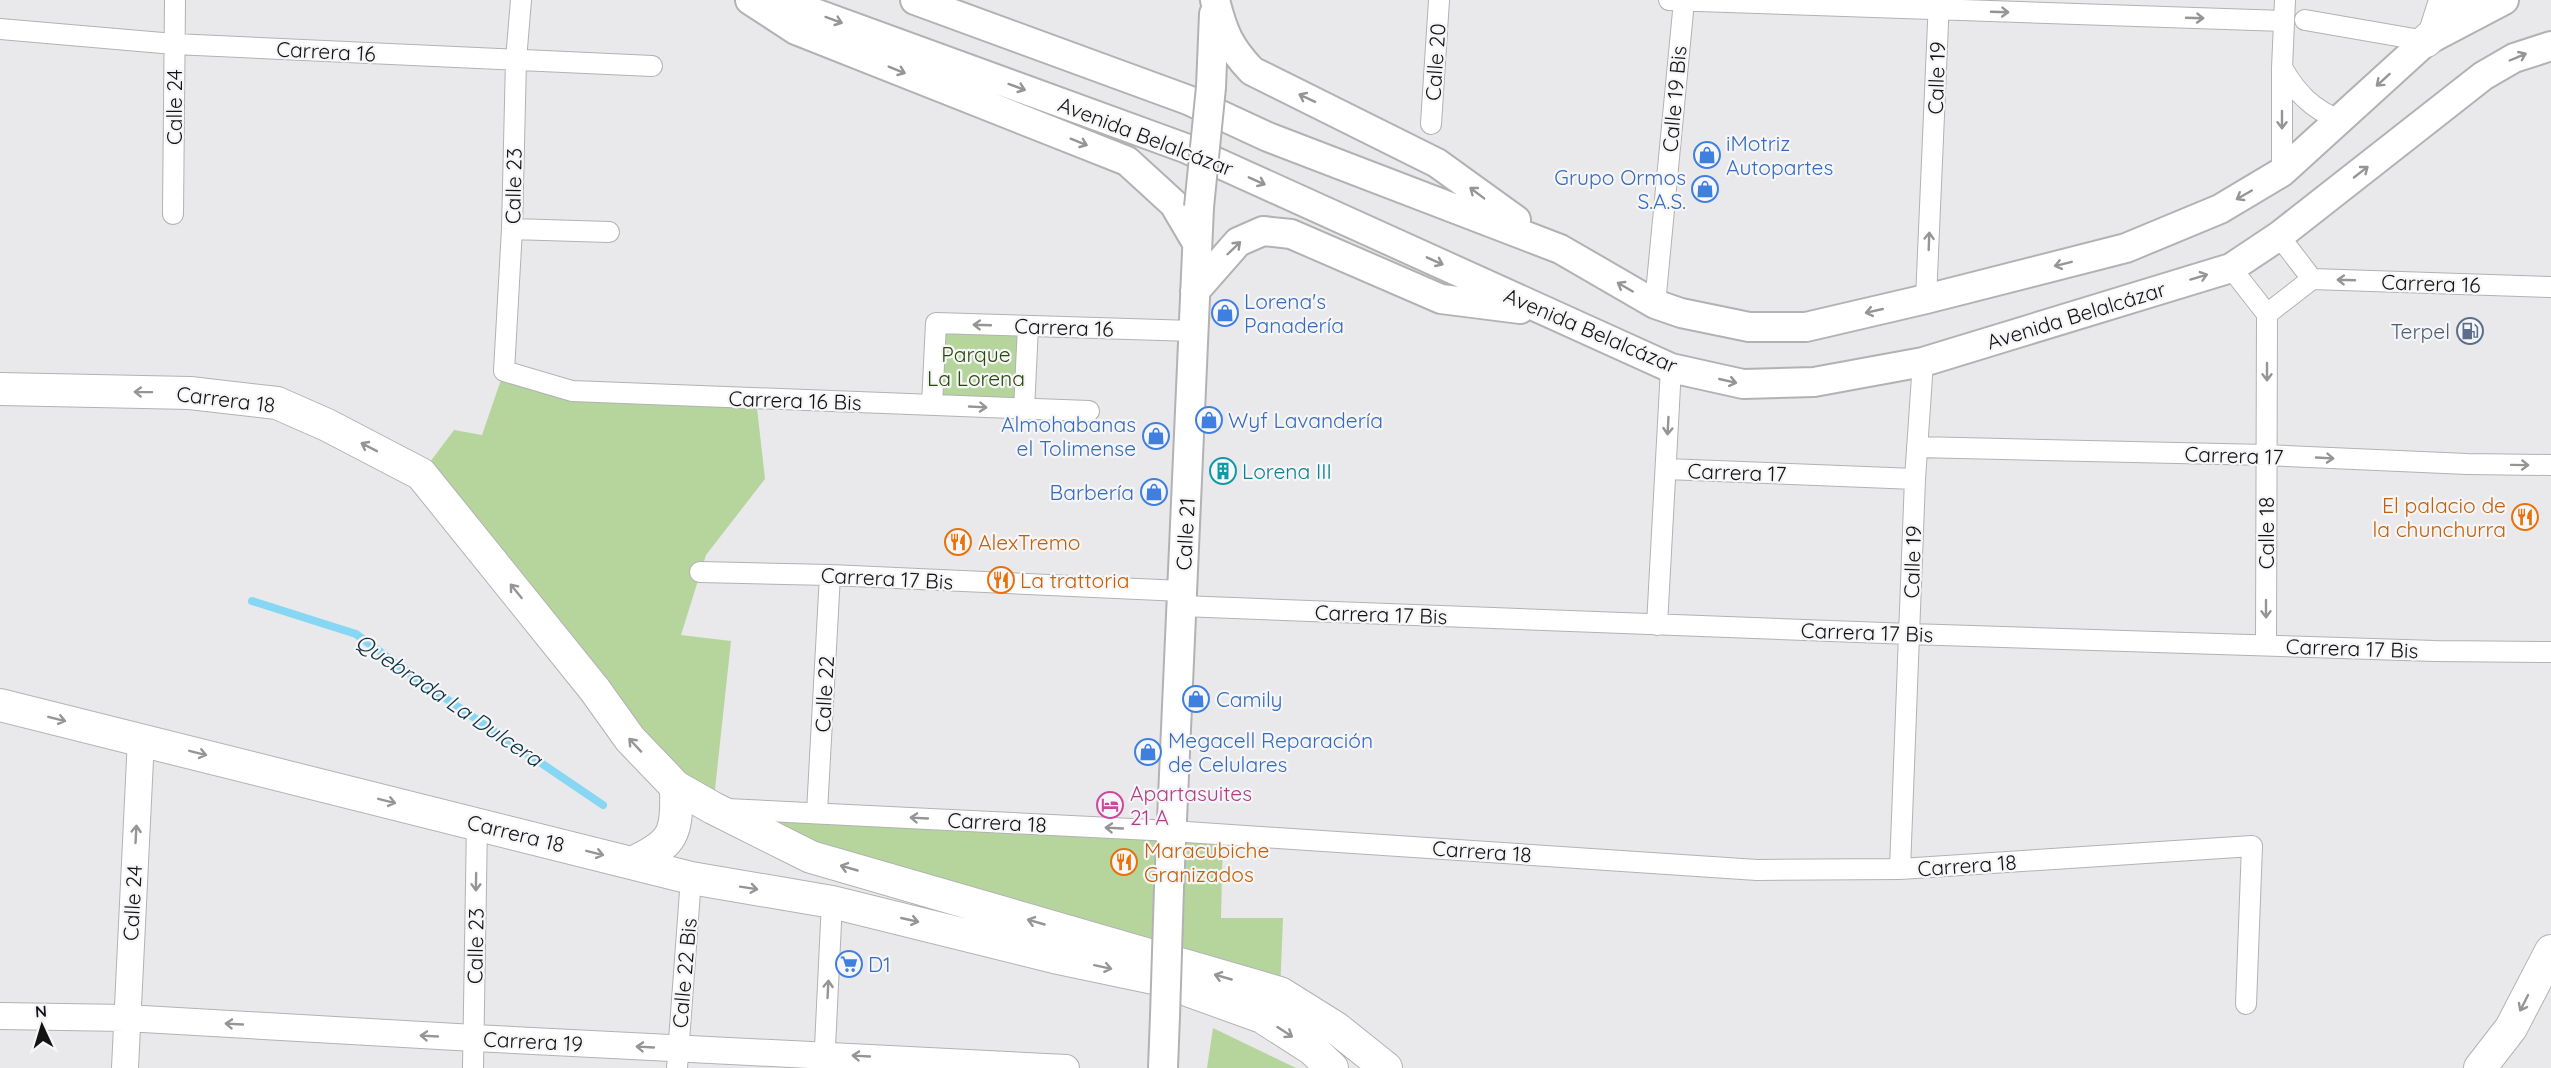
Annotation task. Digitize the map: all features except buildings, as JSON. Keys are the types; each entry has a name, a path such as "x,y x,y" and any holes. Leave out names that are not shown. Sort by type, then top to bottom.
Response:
{"main road":[{"path":"750,0 796,30 1127,161 1174,204 1197,243"},
{"name":"Avenida Belalcázar","path":"779,0 1185,148 1671,368 1743,384 1814,382 1923,362 2231,268 2279,236 2483,76 2514,58 2551,46"},
{"path":"915,0 1188,100 1268,137 1560,249"},
{"path":"1215,0 1233,52 1252,71 1437,163 1491,204 1560,249 1655,304 1681,313 1749,327 1806,327 1926,299 2126,248 2220,209 2282,172 2470,0"},
{"name":"Calle 21","path":"1163,1068 1197,243 1211,87 1215,0"},
{"path":"2427,41 2504,0"},
{"path":"1195,291 1238,242 1263,231 1290,234 1441,299 1549,313"},
{"name":"Carrera 18","path":"0,388 190,393 277,403 327,426 421,474 595,690 630,740 676,787 811,857 1280,993 1336,1028 1386,1068"},
{"name":"Carrera 18","path":"0,705 691,878 832,902 1054,957 1154,978 1262,1017 1312,1049 1332,1068"},
{"path":"632,863 652,853 671,837 677,816 676,787"},
{"path":"2480,1068 2511,1029 2551,951"}],"street":[{"name":"Calle 24","path":"174,214 175,0"},
{"name":"Calle 23","path":"504,371 512,229 516,60 521,0"},
{"name":"Calle 20","path":"1431,124 1439,0"},
{"path":"1669,0 1939,5 2284,21"},
{"name":"Calle 19 Bis","path":"1655,304 1684,0"},
{"path":"2282,172 2282,68 2285,0"},
{"path":"2306,20 2427,41 2439,0"},
{"name":"Calle 19","path":"1926,299 1939,5"},
{"name":"Carrera 16","path":"0,29 174,44 652,66"},
{"path":"2282,68 2292,86 2305,100 2321,112 2339,120"},
{"path":"512,229 609,232"},
{"path":"2231,268 2267,314 2312,279 2279,236"},
{"name":"Carrera 16","path":"2312,279 2551,287"},
{"name":"Calle 18","path":"2265,645 2267,314"},
{"name":"Carrera 16","path":"932,405 936,323 1193,331"},
{"path":"1024,410 1028,326"},
{"name":"Calle 19","path":"1900,869 1915,479 1923,362"},
{"path":"1657,625 1671,368"},
{"name":"Carrera 16 Bis","path":"504,371 572,391 1089,411"},
{"name":"Carrera 17","path":"1917,447 2266,455 2467,464 2551,465"},
{"name":"Carrera 17","path":"1666,470 1915,479"},
{"name":"Carrera 17 Bis","path":"700,572 830,575 1657,625 2551,652"},
{"name":"Calle 22","path":"817,812 830,575"},
{"name":"Calle 24","path":"125,1068 141,739"},
{"name":"Carrera 18","path":"713,808 1173,831 1757,870 1900,869 2252,846 2246,1004"},
{"name":"Calle 23","path":"473,1068 477,824"},
{"name":"Calle 22 Bis","path":"677,1058 691,878"},
{"path":"824,1061 832,902"},
{"name":"Carrera 19","path":"0,1016 126,1018 474,1038 677,1058 1066,1068"}],"green space":[{"name":"Parque La Lorena","path":"936,323 1028,326 1024,410 932,405"},
{"path":"504,371 572,391 756,399 765,479 706,555 681,635 731,641 713,808 676,787 630,739 595,690 421,474 454,430 482,435"},
{"path":"713,808 1223,835 1221,918 1283,918 1280,993 811,857"},
{"path":"1213,1028 1296,1068 1207,1068"}],"waterway":[{"name":"Quebrada La Dulcera","path":"252,601 356,634 417,679 603,805"}],"place":[{"name":"iMotriz Autopartes","path":"1707,155"},
{"name":"Grupo Ormos S.A.S.","path":"1705,189"},
{"name":"Lorena's Panadería","path":"1225,313"},
{"name":"Terpel","path":"2470,331"},
{"name":"Wyf Lavandería","path":"1209,420"},
{"name":"Almohabanas el Tolimense","path":"1156,436"},
{"name":"Lorena III","path":"1223,471"},
{"name":"Barbería","path":"1154,492"},
{"name":"El palacio de la chunchurra","path":"2525,517"},
{"name":"AlexTremo","path":"958,542"},
{"name":"La trattoria","path":"1001,580"},
{"name":"Camily","path":"1196,699"},
{"name":"Megacell Reparación de Celulares","path":"1148,752"},
{"name":"Apartasuites 21 A","path":"1110,805"},
{"name":"Maracubiche Granizados","path":"1124,862"},
{"name":"D1","path":"849,964"}]}
